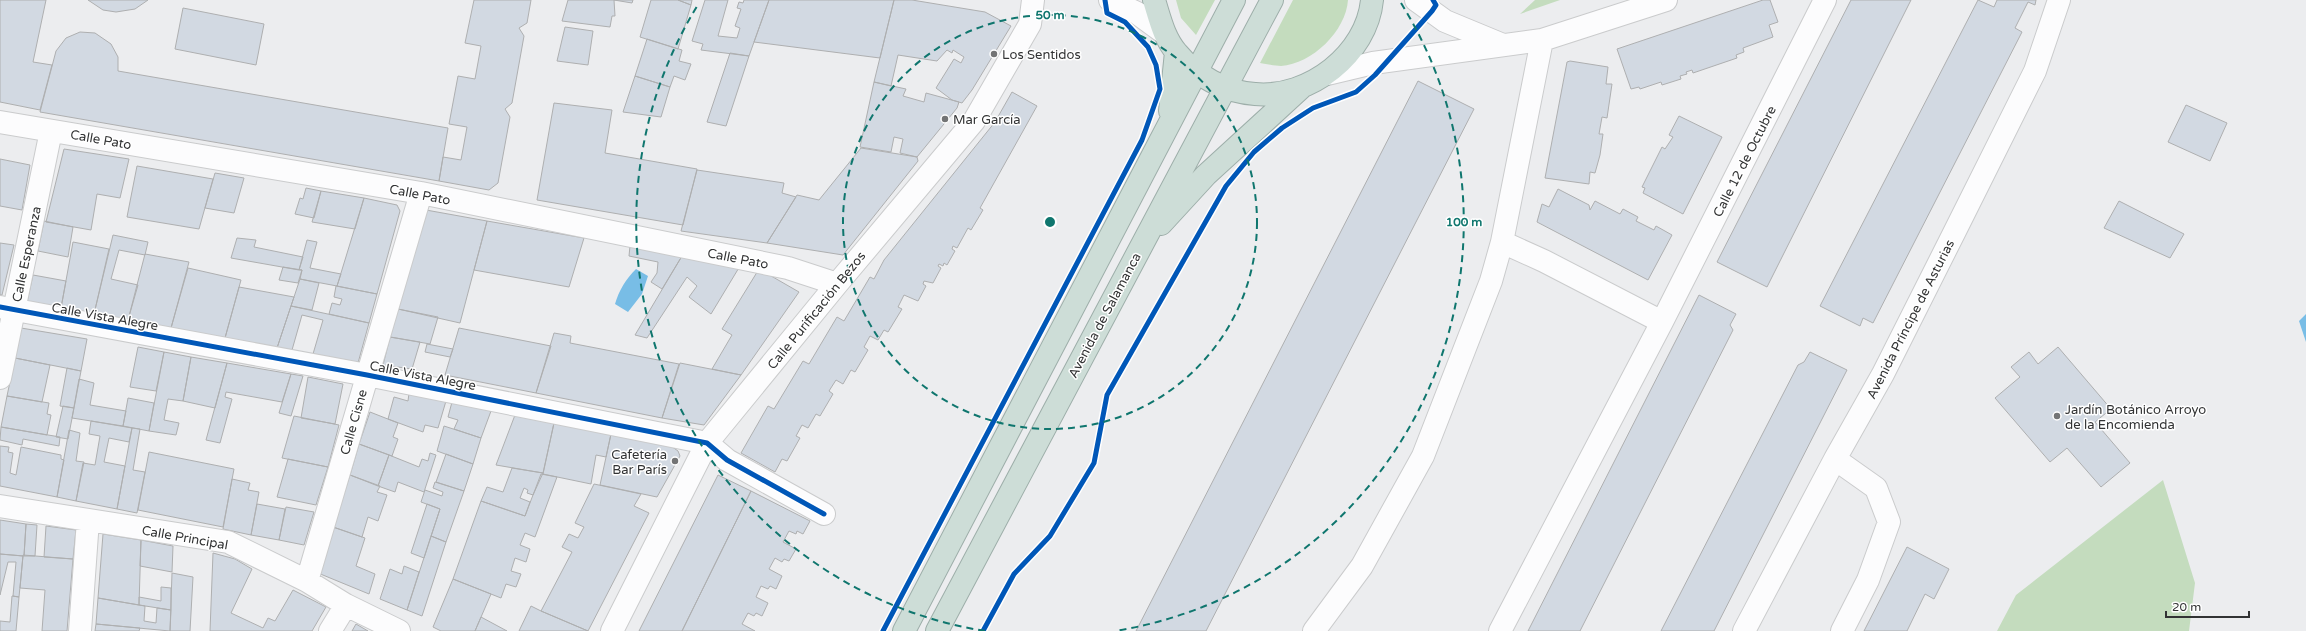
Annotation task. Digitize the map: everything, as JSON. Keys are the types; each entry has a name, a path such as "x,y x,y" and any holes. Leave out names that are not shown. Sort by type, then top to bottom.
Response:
{"highway":[{"path":"1154,0 1163,32 1176,52 1196,72 1225,88 1256,95 1291,91 1327,74 1351,51 1362,32 1372,0"},
{"path":"904,631 1234,0"},
{"name":"Avenida de Salamanca","path":"937,631 1272,0"},
{"path":"1169,124 1176,52"},
{"path":"1141,245 1206,175 1305,84"}],"street":[{"name":"Calle Purificación Bezos","path":"612,631 707,443 837,284 974,122 1030,24 1033,0"},
{"path":"1110,0 1137,13 1163,32"},
{"path":"1416,0 1445,21 1504,45"},
{"path":"1327,74 1373,63 1542,40 1666,0"},
{"name":"Calle 12 de Octubre","path":"1500,631 1662,322 1825,0"},
{"name":"Avenida Príncipe de Asturias","path":"1744,631 1834,459 1883,374 2035,71 2060,0"},
{"path":"1314,631 1362,566 1422,456 1491,281 1502,242 1542,40"},
{"name":"Calle Pato","path":"0,122 421,193 788,268 837,284"},
{"name":"Calle Esperanza","path":"0,378 7,309 51,130"},
{"name":"Calle Cisne","path":"307,581 421,193"},
{"path":"1502,242 1544,261 1662,322"},
{"name":"Calle Vista Alegre","path":"7,309 367,375 707,443 727,460 824,514"},
{"path":"1834,459 1876,488 1889,522 1868,580 1842,631"},
{"name":"Calle Principal","path":"0,506 228,542 307,581 346,604 399,631"},
{"path":"80,631 88,520"},
{"path":"330,631 346,604"}],"green space":[{"path":"1176,0 1215,0 1196,35 1181,18"},
{"path":"1293,0 1348,0 1346,12 1341,23 1334,34 1315,52 1293,64 1281,66 1260,63"},
{"path":"1535,0 1560,0 1520,14"},
{"path":"2163,480 2195,583 2189,631 1997,631 2016,595"}],"water":[{"path":"636,269 648,276 642,294 628,312 615,304 623,285"},
{"path":"2306,314 2306,342 2299,321"}],"building":[{"path":"0,0 46,0 33,62 52,65 40,110 0,102"},
{"path":"88,0 148,0 135,9 116,12 103,10"},
{"path":"474,0 531,0 527,23 519,28 524,36 512,103 505,109 510,117 498,183 489,190 439,181 443,157 461,160 467,127 449,124 458,76 475,79 481,46 465,43"},
{"path":"568,0 614,0 615,16 612,16 610,27 562,21"},
{"path":"614,0 633,0 632,3"},
{"path":"651,0 678,0 691,5 678,49 640,37"},
{"path":"678,0 692,0 691,5"},
{"path":"705,0 728,0 718,36 737,38 740,28 735,26 741,9 737,8 739,2 743,3 744,0 769,0 749,56 701,50 703,44 692,41"},
{"path":"769,0 894,0 880,58 754,42"},
{"path":"894,0 912,0 985,12 1011,26 972,90 962,103 952,100 936,88 954,59 961,63 964,57 953,50 952,53 947,50 937,61 898,55 891,86 874,82"},
{"path":"1763,0 1770,0 1778,22 1769,25 1773,37 1743,48 1744,52 1736,55 1737,58 1693,73 1692,70 1686,72 1687,74 1680,76 1681,79 1662,85 1661,82 1640,89 1639,87 1631,89 1617,49"},
{"path":"1851,0 1911,0 1767,287 1717,262"},
{"path":"1978,0 1994,7 1997,0 2036,0 2035,5 2028,2 2015,28 2022,32 1873,323 1863,318 1860,326 1820,306"},
{"path":"183,8 264,24 256,65 175,49"},
{"path":"565,27 593,31 588,65 557,61"},
{"path":"80,32 95,33 111,44 118,57 118,71 448,128 439,181 40,112 56,51 66,38"},
{"path":"647,39 682,50 679,61 691,64 685,80 674,76 670,87 635,76"},
{"path":"730,53 749,56 726,126 707,122"},
{"path":"1570,61 1608,67 1606,84 1612,84 1607,118 1602,117 1599,134 1603,134 1600,155 1595,173 1590,172 1589,184 1545,178 1567,62"},
{"path":"635,76 670,87 661,117 623,112"},
{"path":"1418,81 1474,109 1206,631 1136,631"},
{"path":"874,82 906,89 903,96 924,102 926,93 959,102 957,108 917,157 900,153 903,139 894,137 891,152 860,147"},
{"path":"1012,92 1037,106 980,208 983,210 971,230 968,228 957,248 953,246 952,249 955,251 947,265 944,263 943,266 939,264 938,266 941,268 933,283 924,281 923,284 926,286 918,301 904,295 898,307 902,309 888,332 884,330 878,340 870,336 864,347 868,350 855,372 851,370 843,384 836,380 829,391 833,394 820,416 816,414 808,428 802,425 796,436 800,438 787,461 782,459 775,472 741,453 768,406 774,409 803,361 809,364 837,317 844,321 870,277 874,279 884,260 995,122"},
{"path":"554,103 612,110 605,153 697,169 683,225 537,200"},
{"path":"2186,105 2227,123 2210,161 2168,142"},
{"path":"1679,116 1722,137 1683,214 1643,193 1645,188 1642,187 1662,147 1665,149 1673,137 1669,135"},
{"path":"861,148 917,157 918,161 843,255 767,243 797,195 819,200"},
{"path":"64,149 129,159 120,198 97,194 91,230 46,222"},
{"path":"0,159 30,165 22,210 0,206"},
{"path":"137,166 213,179 199,229 127,217"},
{"path":"697,170 784,183 782,193 796,197 767,243 681,231"},
{"path":"215,173 244,178 234,213 205,208"},
{"path":"306,188 321,191 314,218 295,214 300,198 303,199"},
{"path":"1558,189 1589,205 1590,210 1595,201 1620,214 1623,209 1638,217 1636,221 1654,230 1656,226 1672,235 1648,280 1537,222 1542,204 1549,207"},
{"path":"321,191 364,198 355,229 312,222"},
{"path":"364,198 397,205 400,211 377,294 337,286"},
{"path":"2119,201 2184,234 2170,258 2104,228"},
{"path":"426,210 487,221 460,323 398,309"},
{"path":"44,221 73,227 68,257 38,251"},
{"path":"487,221 584,238 569,287 474,270"},
{"path":"113,235 148,242 145,255 119,250 111,279 138,285 128,320 94,314"},
{"path":"237,238 256,240 254,247 303,257 299,270 231,258"},
{"path":"307,240 317,242 310,268 341,274 337,286 300,279 302,270 299,270"},
{"path":"73,242 109,249 94,314 61,308"},
{"path":"0,243 14,245 2,295 0,295"},
{"path":"630,246 682,256 662,289 651,282 657,273 658,262 629,256"},
{"path":"145,254 189,262 171,328 128,320"},
{"path":"682,256 740,266 711,314 689,297 697,286 687,277 647,338 635,335"},
{"path":"283,267 302,270 298,283 279,280"},
{"path":"188,268 241,280 225,338 171,328"},
{"path":"759,269 799,292 741,375 712,369 732,335 722,329"},
{"path":"33,275 66,281 61,308 27,302"},
{"path":"300,279 319,283 312,310 291,306"},
{"path":"336,286 377,294 369,323 329,314 332,303 340,305 342,299 334,297"},
{"path":"239,287 294,297 277,348 225,338"},
{"path":"1699,295 1736,314 1730,325 1733,330 1580,631 1528,631"},
{"path":"291,306 369,323 358,363 313,354 323,320 302,315 292,350 277,348"},
{"path":"398,309 438,317 430,344 390,337"},
{"path":"21,328 87,339 81,371 15,358"},
{"path":"459,328 551,346 536,393 445,375"},
{"path":"554,333 571,336 570,343 679,364 662,418 536,393"},
{"path":"390,337 420,342 412,369 383,365"},
{"path":"427,344 453,349 450,357 425,352"},
{"path":"138,347 164,352 156,391 130,387"},
{"name":"Jardín Botánico Arroyo de la Encomienda","path":"2058,347 2111,409 2095,422 2130,463 2101,487 2067,448 2050,462 1995,398 2020,377 2011,367 2029,352 2038,364"},
{"path":"164,352 191,357 183,401 168,399 164,420 179,423 176,435 149,431"},
{"path":"1810,352 1847,370 1714,631 1661,631 1798,365 1804,362"},
{"path":"191,357 227,363 215,408 183,401"},
{"path":"15,358 50,365 42,402 7,396"},
{"path":"227,363 291,374 282,402 226,392 225,397 232,399 220,443 206,440"},
{"path":"680,363 741,375 704,425 662,418"},
{"path":"67,368 81,371 74,408 60,406"},
{"path":"291,374 303,376 291,416 279,413"},
{"path":"308,377 343,384 335,424 301,418"},
{"path":"79,379 94,383 90,405 126,411 123,426 72,418"},
{"path":"409,393 446,401 438,428 425,425 423,432 388,419 394,397 408,401"},
{"path":"7,396 49,403 47,414 51,415 47,435 1,427"},
{"path":"128,398 154,403 149,431 123,426"},
{"path":"452,402 491,411 481,438 454,429 458,420 448,417"},
{"path":"63,406 74,408 68,439 56,437"},
{"path":"370,412 398,423 393,437 398,439 392,456 359,444"},
{"path":"515,415 554,423 543,473 496,465"},
{"path":"294,416 339,425 328,467 282,458"},
{"path":"91,421 132,428 129,442 109,438 104,462 125,466 117,509 76,501 83,463 95,465 100,436 89,434"},
{"path":"554,423 611,434 606,457 596,455 591,484 543,474"},
{"path":"444,426 481,438 473,464 437,451"},
{"path":"1,427 60,437 59,446 23,439 22,445 0,440"},
{"path":"132,428 140,429 133,470 145,472 137,513 117,509"},
{"path":"69,430 80,433 76,461 84,462 76,501 57,497"},
{"path":"611,434 671,446 678,451 680,456 657,497 600,485"},
{"path":"359,444 389,455 378,486 350,475"},
{"path":"0,446 9,447 8,452 13,453 10,473 16,475 21,447 61,455 61,459 64,460 57,497 0,486"},
{"path":"149,452 234,469 223,527 138,510"},
{"path":"430,453 436,455 424,492 398,482 395,492 378,486 389,455 419,467 422,459 428,461"},
{"path":"446,454 473,464 464,491 436,482"},
{"path":"288,459 328,467 316,505 277,497"},
{"path":"512,468 543,473 533,495 527,493 528,490 524,488 520,498 530,502 525,516 481,501 487,487 503,492"},
{"path":"541,474 557,477 535,537 525,533 520,545 530,549 526,562 515,558 511,571 521,574 516,587 506,584 501,598 453,579 481,501 525,516"},
{"path":"350,475 380,486 377,492 387,495 378,521 368,517 362,537 333,527"},
{"path":"718,475 751,491 682,631 639,631"},
{"path":"232,479 250,483 248,490 259,492 251,535 223,529"},
{"path":"435,482 464,491 446,542 431,536 440,509 421,502 425,490 442,496 443,492 433,488"},
{"path":"594,484 641,494 634,506 649,513 588,631 541,611 572,552 562,547 569,534 578,538 584,527 575,523"},
{"path":"751,491 810,521 803,534 797,531 796,534 789,531 783,542 796,549 789,561 784,559 782,562 775,558 769,569 782,576 776,589 770,586 768,589 761,586 756,597 768,603 762,616 756,613 754,616 748,613 742,624 755,631 682,631"},
{"path":"257,504 285,509 279,540 251,535"},
{"path":"427,504 440,509 424,558 411,553"},
{"path":"286,507 314,512 304,545 279,540"},
{"path":"0,520 26,524 24,556 0,554"},
{"path":"26,524 37,525 35,556 24,556"},
{"path":"46,526 76,530 73,559 44,557"},
{"path":"333,527 365,538 356,566 375,574 369,594 318,573"},
{"path":"103,534 141,540 139,605 98,598"},
{"path":"431,536 446,542 422,616 407,610"},
{"path":"141,540 173,546 172,572 140,566"},
{"path":"1907,547 1949,569 1934,599 1925,594 1907,631 1864,631"},
{"path":"213,553 235,559 252,569 231,613 263,628 268,618 275,621 293,590 326,607 312,631 210,631"},
{"path":"0,554 23,556 19,597 13,596 16,562 8,562 0,595"},
{"path":"23,555 73,559 67,631 42,631 45,590 20,588"},
{"path":"404,566 419,572 407,610 380,599 390,569 402,574"},
{"path":"172,573 193,577 190,631 170,631"},
{"path":"453,579 491,594 475,631 441,631 433,627"},
{"path":"161,587 171,588 171,610 139,605 139,597 161,601"},
{"path":"12,596 19,597 16,631 0,631 0,621 10,622"},
{"path":"98,598 145,606 144,621 156,623 157,608 171,610 170,631 96,624"},
{"path":"531,606 541,611 588,631 519,631"},
{"path":"481,617 507,631 475,631"},
{"path":"96,624 140,628 139,631 95,631"},
{"path":"356,624 368,631 352,631"}],"cycle path":[{"path":"883,631 1142,140 1160,89 1156,65 1148,47 1125,22 1107,13 1105,0"},
{"path":"983,631 1014,574 1050,536 1094,463 1107,395 1226,186 1254,152 1282,128 1313,108 1356,92 1375,75 1432,11 1436,5 1433,0"},
{"path":"0,307 367,375 707,443 727,460 824,514"}],"place":[{"name":"Los Sentidos","path":"994,54"},
{"name":"Mar García","path":"945,119"},
{"name":"Jardín Botánico Arroyo de la Encomienda","path":"2057,416"},
{"name":"Cafetería Bar París","path":"675,461"}]}
